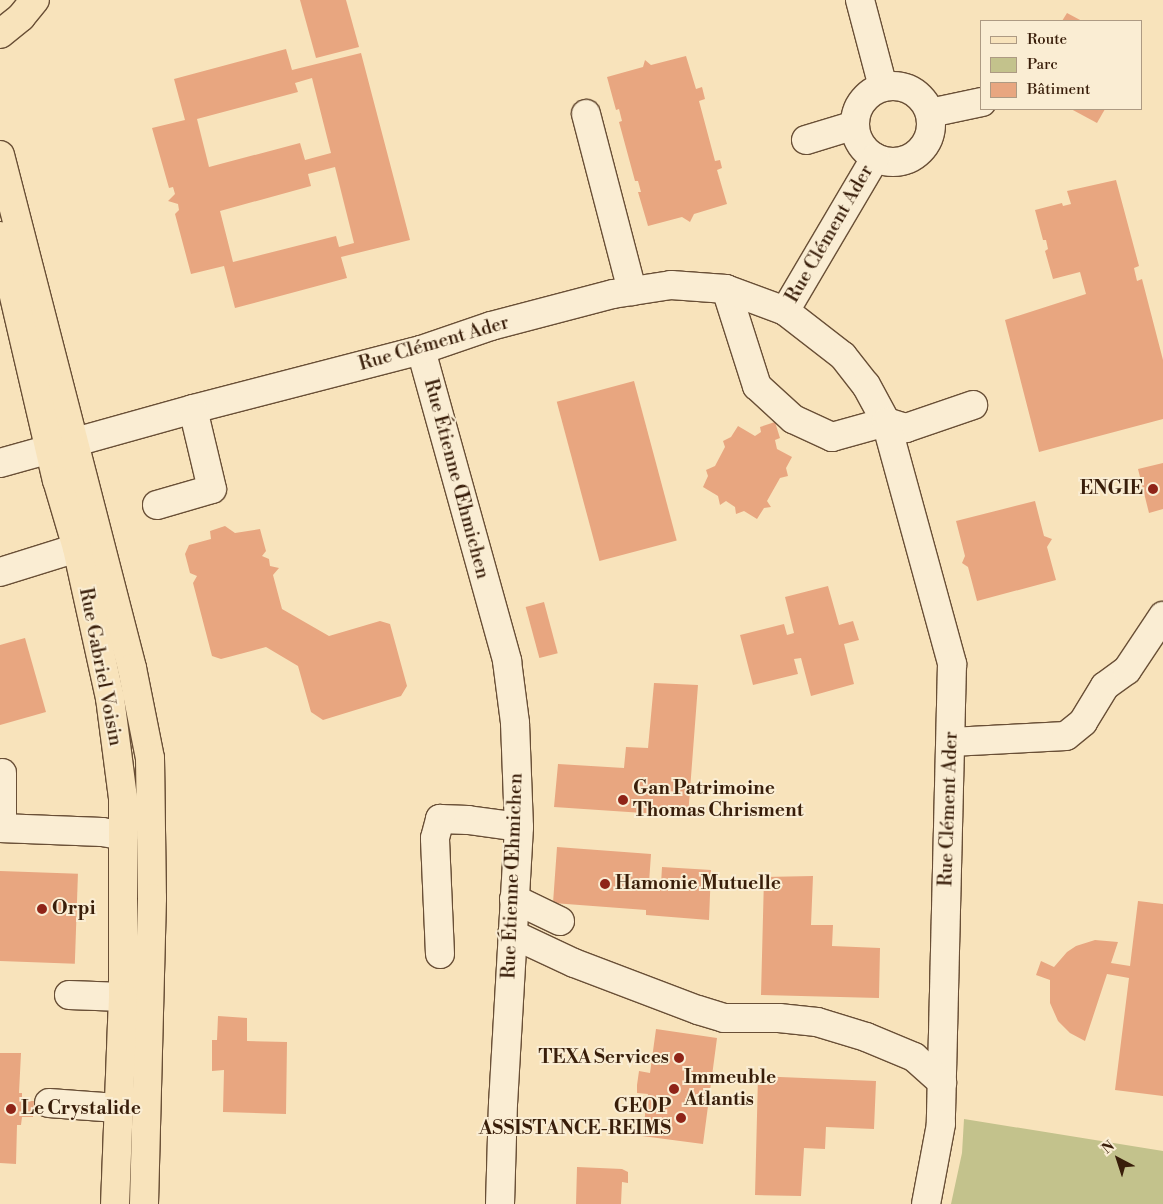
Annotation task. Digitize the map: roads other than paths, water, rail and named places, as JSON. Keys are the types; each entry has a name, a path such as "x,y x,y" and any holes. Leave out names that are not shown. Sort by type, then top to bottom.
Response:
{"main road":[{"path":"0,36 35,0"},
{"path":"0,155 62,446 132,668 150,758 152,898 144,1204"},
{"name":"Rue Gabriel Voisin","path":"0,236 62,446 77,548 110,698 122,798 124,836 123,997 117,1108 115,1204"}],"street":[{"path":"860,0 882,87"},
{"path":"882,87 906,88 917,93 930,113 932,124 930,136 915,155 904,161 894,163 875,158 864,150 857,138 855,125 862,101 882,87"},
{"path":"930,113 980,102"},
{"path":"586,114 632,291"},
{"path":"806,140 855,125"},
{"name":"Rue Clément Ader","path":"785,310 875,158"},
{"name":"Rue Clément Ader","path":"0,463 193,409 420,350 491,326 613,294 671,285 726,289 785,310 843,356 866,386 886,422 952,664 941,1124 926,1204"},
{"path":"726,289 757,386 793,419 832,437 886,422 906,428 973,406"},
{"name":"Rue Étienne Œhmichen","path":"420,350 506,661 515,723 519,827 503,1103 500,1204"},
{"path":"157,505 212,489 193,409"},
{"path":"0,572 77,548"},
{"path":"951,742 1066,736 1083,722 1106,686 1127,670 1163,616"},
{"path":"2,773 1,828 102,832 124,836"},
{"path":"440,954 435,838 440,819 468,820 519,827"},
{"path":"514,899 560,921"},
{"path":"512,934 574,963 724,1018 779,1018 818,1022 866,1037 914,1057 942,1082"},
{"path":"69,995 123,997"},
{"path":"49,1103 117,1108"}],"place":[{"name":"ENGIE","path":"1153,489"},
{"name":"Gan Patrimoine Thomas Chrisment","path":"623,800"},
{"name":"Hamonie Mutuelle","path":"605,884"},
{"name":"Orpi","path":"42,909"},
{"name":"TEXA Services","path":"679,1058"},
{"name":"Immeuble Atlantis","path":"674,1089"},
{"name":"Le Crystalide","path":"11,1109"},
{"name":"GEOP ASSISTANCE-REIMS","path":"681,1118"}]}
